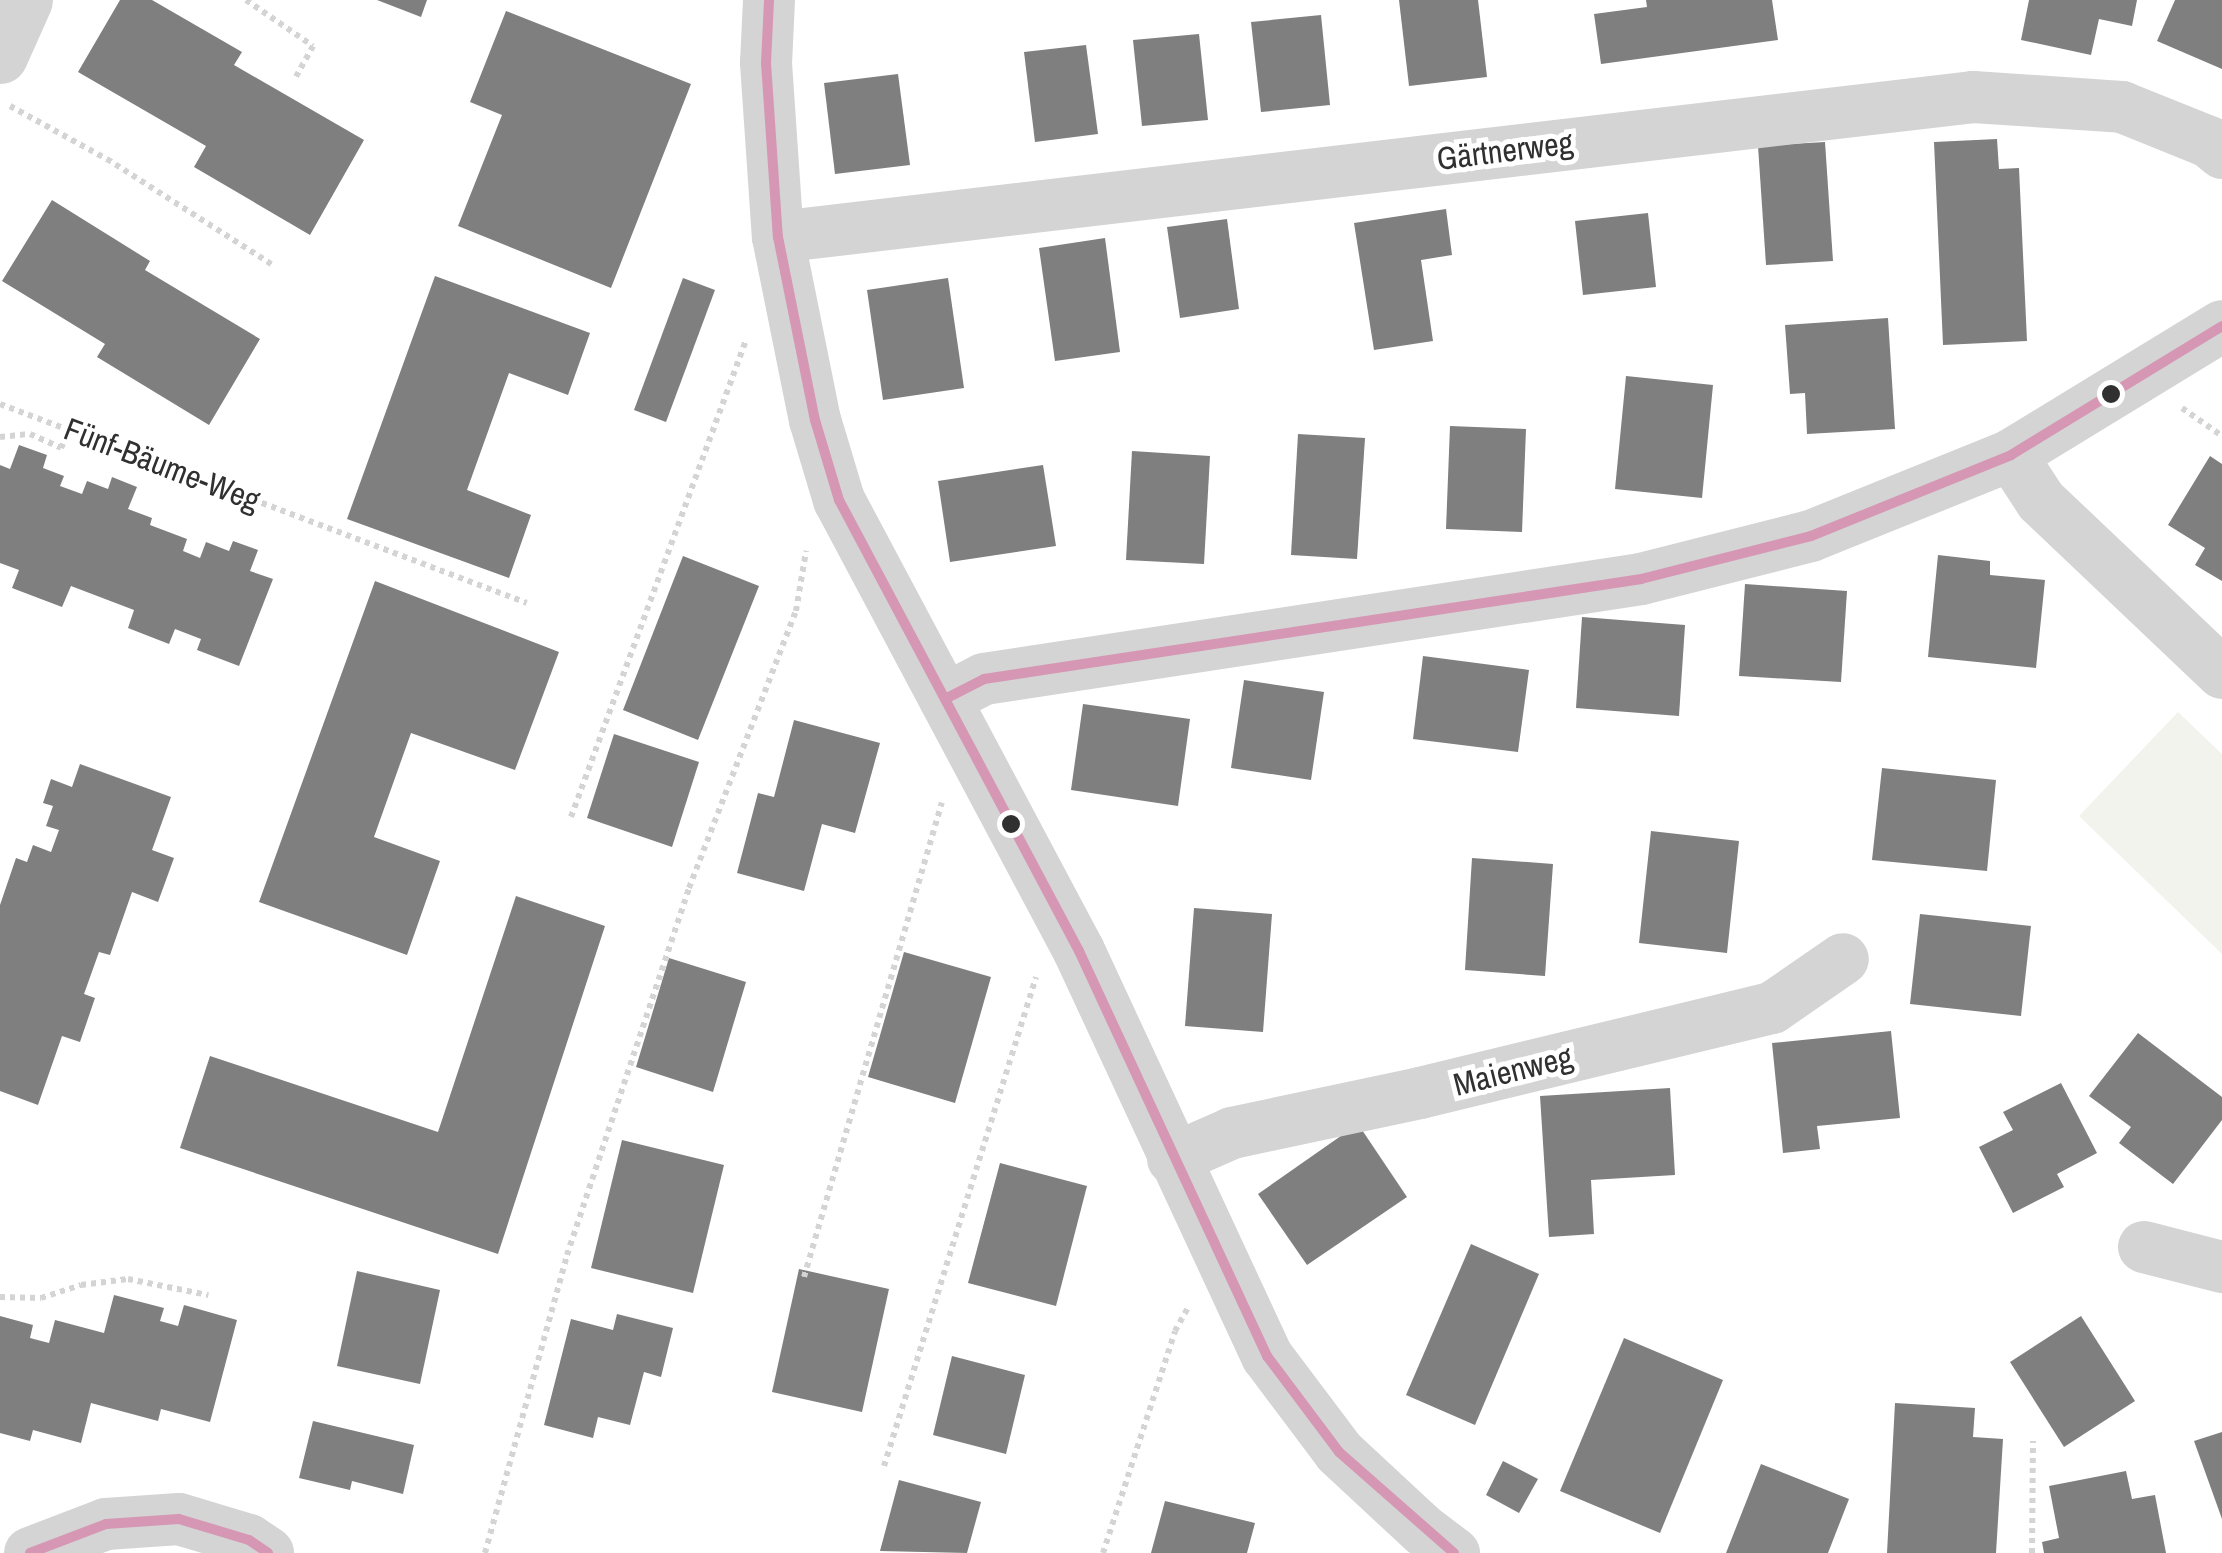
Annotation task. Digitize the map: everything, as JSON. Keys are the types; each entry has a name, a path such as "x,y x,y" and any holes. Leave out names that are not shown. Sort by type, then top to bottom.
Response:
{"street":[{"path":"0,56 26,0"},
{"path":"769,0 766,63 778,236 792,322 839,500 1080,951 1267,1356 1339,1452 1422,1530 1454,1553"},
{"name":"Gärtnerweg","path":"778,236 1973,97 2122,107 2209,142 2222,153"},
{"path":"945,699 984,679 1047,667 1642,579 1811,536 2012,455 2222,326"},
{"path":"2012,455 2041,501 2222,673"},
{"name":"Maienweg","path":"1173,1159 1232,1133 1420,1093 1772,1008 1843,959"},
{"path":"2144,1247 2222,1266"},
{"path":"30,1553 106,1524 178,1519 249,1540 268,1553"}],"path":[{"path":"246,0 313,46 295,78"},
{"path":"18,110 106,158 274,266"},
{"path":"571,817 749,331 792,322"},
{"name":"Fünf-Bäume-Weg","path":"0,404 527,603"},
{"path":"0,436 30,434 61,448 70,430"},
{"path":"485,1553 567,1255 689,888 796,611 807,545 839,500"},
{"path":"804,1278 942,801 987,780"},
{"path":"884,1466 1036,976 1080,951"},
{"path":"1103,1553 1175,1331 1198,1289 1227,1276"},
{"path":"0,1296 40,1298 81,1285 128,1279 208,1295"},
{"path":"2032,1553 2034,1441"}],"shaded area":[{"path":"2178,712 2222,754 2222,954 2079,816"}],"building":[{"path":"120,0 152,0 242,52 234,65 364,140 310,235 194,167 206,146 78,72"},
{"path":"377,0 427,0 421,17"},
{"path":"1399,0 1478,0 1487,77 1409,86"},
{"path":"1646,0 1772,0 1778,40 1601,64 1594,14 1647,7"},
{"path":"2029,0 2137,0 2132,26 2099,19 2091,55 2021,40"},
{"path":"2175,0 2222,0 2222,69 2157,41"},
{"path":"506,11 691,84 611,288 458,226 502,115 470,102"},
{"path":"1321,15 1330,105 1261,112 1251,22"},
{"path":"1199,34 1208,120 1142,126 1133,40"},
{"path":"1086,45 1098,134 1035,142 1024,52"},
{"path":"898,74 910,165 835,174 824,83"},
{"path":"1997,139 1999,169 2019,168 2027,341 1943,345 1934,142"},
{"path":"1825,142 1833,261 1766,265 1758,146"},
{"path":"52,200 150,261 145,270 260,339 209,425 97,357 105,344 2,281"},
{"path":"1446,209 1452,255 1421,260 1433,341 1374,350 1354,223"},
{"path":"1648,213 1656,287 1583,295 1575,221"},
{"path":"1227,219 1239,309 1180,318 1167,227"},
{"path":"1105,238 1120,352 1055,361 1039,248"},
{"path":"435,276 590,333 568,395 509,373 467,490 531,515 509,578 347,519"},
{"path":"683,278 715,290 666,422 634,410"},
{"path":"948,278 964,388 883,400 867,290"},
{"path":"1888,318 1895,429 1807,434 1805,393 1790,394 1785,325"},
{"path":"1626,376 1713,385 1702,498 1615,489"},
{"path":"1450,426 1526,429 1522,532 1446,529"},
{"path":"1298,434 1365,438 1357,559 1291,555"},
{"path":"19,445 47,455 43,468 64,476 60,486 82,494 87,481 108,489 112,477 137,487 128,509 152,518 150,525 187,539 183,551 200,558 206,542 229,551 233,541 258,550 250,571 273,579 239,666 197,650 201,639 175,629 169,644 128,628 134,610 71,586 62,607 12,588 19,570 0,563 0,465 10,469"},
{"path":"1132,451 1210,456 1204,564 1126,560"},
{"path":"2210,456 2222,464 2222,581 2195,565 2205,548 2168,525"},
{"path":"1043,465 1056,546 950,562 938,481"},
{"path":"1938,555 1990,561 1990,575 2045,580 2036,668 1928,657"},
{"path":"683,556 759,586 698,740 623,710"},
{"path":"375,581 559,652 515,770 411,733 374,837 440,861 407,955 259,902"},
{"path":"1745,584 1847,591 1841,682 1739,676"},
{"path":"1582,617 1685,625 1679,716 1576,708"},
{"path":"1423,656 1529,670 1518,752 1413,739"},
{"path":"1244,680 1324,692 1311,780 1231,768"},
{"path":"1083,704 1190,719 1178,806 1071,790"},
{"path":"794,720 880,743 855,833 822,824 804,891 737,873 758,793 774,797"},
{"path":"614,734 699,762 672,847 587,818"},
{"path":"80,764 171,797 152,850 174,858 158,902 132,892 110,955 99,952 84,994 95,998 80,1042 62,1036 38,1105 0,1091 0,905 16,858 27,862 33,845 51,852 59,830 46,826 53,806 43,803 51,779 72,787"},
{"path":"1882,768 1996,780 1987,871 1872,860"},
{"path":"1651,831 1739,841 1727,953 1639,943"},
{"path":"1472,858 1553,864 1545,976 1465,970"},
{"path":"516,896 605,926 498,1254 180,1148 210,1056 438,1132"},
{"path":"1194,908 1272,914 1263,1032 1185,1026"},
{"path":"1920,914 2031,926 2021,1016 1910,1004"},
{"path":"904,952 991,977 955,1103 868,1077"},
{"path":"669,958 746,982 713,1092 636,1067"},
{"path":"1891,1031 1900,1118 1817,1126 1820,1149 1783,1153 1772,1043"},
{"path":"2138,1033 2222,1097 2222,1120 2173,1184 2119,1143 2131,1127 2089,1096"},
{"path":"2061,1083 2097,1153 2057,1174 2064,1187 2013,1213 1979,1147 2013,1130 2003,1112"},
{"path":"1670,1088 1675,1175 1591,1180 1594,1234 1549,1237 1540,1096"},
{"path":"1358,1124 1407,1197 1307,1265 1258,1194"},
{"path":"622,1140 724,1165 693,1293 591,1268"},
{"path":"1000,1163 1087,1186 1056,1306 968,1283"},
{"path":"1471,1244 1539,1274 1475,1425 1406,1395"},
{"path":"799,1269 889,1289 862,1412 772,1392"},
{"path":"357,1271 440,1290 420,1384 337,1366"},
{"path":"114,1295 164,1308 160,1321 178,1326 184,1305 237,1320 210,1422 161,1409 158,1421 91,1403 81,1443 33,1430 30,1441 0,1433 0,1316 33,1325 30,1338 49,1343 55,1320 104,1333"},
{"path":"617,1314 673,1328 661,1377 644,1372 630,1425 598,1417 593,1438 544,1425 571,1319 613,1330"},
{"path":"2081,1316 2135,1401 2064,1447 2010,1362"},
{"path":"1624,1338 1723,1380 1660,1533 1560,1491"},
{"path":"952,1356 1025,1375 1006,1454 933,1435"},
{"path":"1895,1403 1975,1408 1973,1437 2003,1439 1996,1553 1887,1553"},
{"path":"313,1421 414,1445 403,1494 352,1481 350,1490 299,1478"},
{"path":"2222,1432 2222,1519 2194,1441"},
{"path":"1503,1461 1538,1479 1519,1513 1486,1495"},
{"path":"1761,1464 1849,1499 1828,1553 1726,1553"},
{"path":"2126,1471 2132,1499 2155,1495 2166,1553 2044,1553 2042,1542 2059,1538 2049,1486"},
{"path":"899,1480 981,1502 967,1553 880,1551"},
{"path":"1165,1501 1255,1523 1247,1553 1151,1553"}],"transit line":[{"path":"769,0 766,63 778,237 815,420 839,500 1079,951 1267,1356 1339,1452 1454,1553"},
{"path":"945,699 984,679 1641,579 1811,536 2011,455 2222,326"},
{"path":"30,1553 106,1524 179,1519 249,1540 268,1553"}]}
